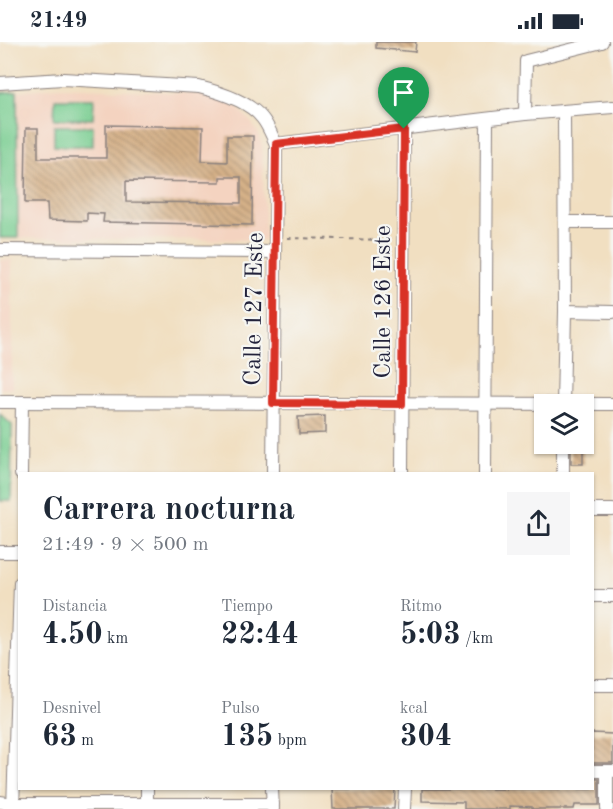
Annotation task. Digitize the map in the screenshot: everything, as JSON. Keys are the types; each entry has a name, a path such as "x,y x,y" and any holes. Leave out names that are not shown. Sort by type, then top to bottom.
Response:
{"street":[{"path":"525,114 526,61 602,42"},
{"path":"0,82 63,79 199,87 240,101 262,117 276,144 525,114 613,107"},
{"path":"563,394 564,111"},
{"path":"485,472 487,119"},
{"name":"Calle 126 Este","path":"402,472 404,129"},
{"name":"Calle 127 Este","path":"273,472 276,144"},
{"path":"565,222 613,222"},
{"path":"0,250 275,252"},
{"path":"565,311 613,312"},
{"path":"0,402 534,404"},
{"path":"21,472 22,402"},
{"path":"594,405 613,405"},
{"path":"562,472 563,454"},
{"path":"594,510 613,510"},
{"path":"0,552 18,552"},
{"path":"594,597 613,596"},
{"path":"13,807 18,647"},
{"path":"594,685 613,685"},
{"path":"594,771 610,771 607,809"},
{"path":"147,790 147,807"},
{"path":"0,802 13,807 273,807 273,790"},
{"path":"404,809 405,790"}],"path":[{"path":"275,238 404,240"}],"shaded area":[{"path":"59,87 208,94 232,102 259,134 262,146 265,240 0,238 0,93"},
{"path":"0,260 12,260 12,389 0,389"}],"green space":[{"path":"17,91 18,238 0,238 0,93"},
{"path":"55,99 94,99 93,119 54,119"},
{"path":"54,126 93,126 93,146 54,146"},
{"path":"0,414 12,425 11,501 0,501"}],"building":[{"path":"376,42 416,42 415,52 376,48"},
{"path":"106,125 203,127 202,161 227,162 227,136 253,136 252,225 103,222 104,214 87,213 87,221 48,220 47,203 25,203 26,128 38,128 38,158 106,158","holes":["220,177 241,177 241,203 126,202 126,181 220,182"]},
{"path":"325,416 325,433 299,434 298,417"},
{"path":"571,454 583,454 583,464 571,464"},
{"path":"594,733 613,734 613,763 594,763"},
{"path":"594,779 599,779 599,805 575,805 574,809 532,809 532,807 510,806 510,809 464,809 464,802 422,801 422,790 594,790"},
{"path":"332,790 395,790 394,809 333,809"}],"route":[{"path":"404,129 402,404 273,403 276,144 404,129"}]}
